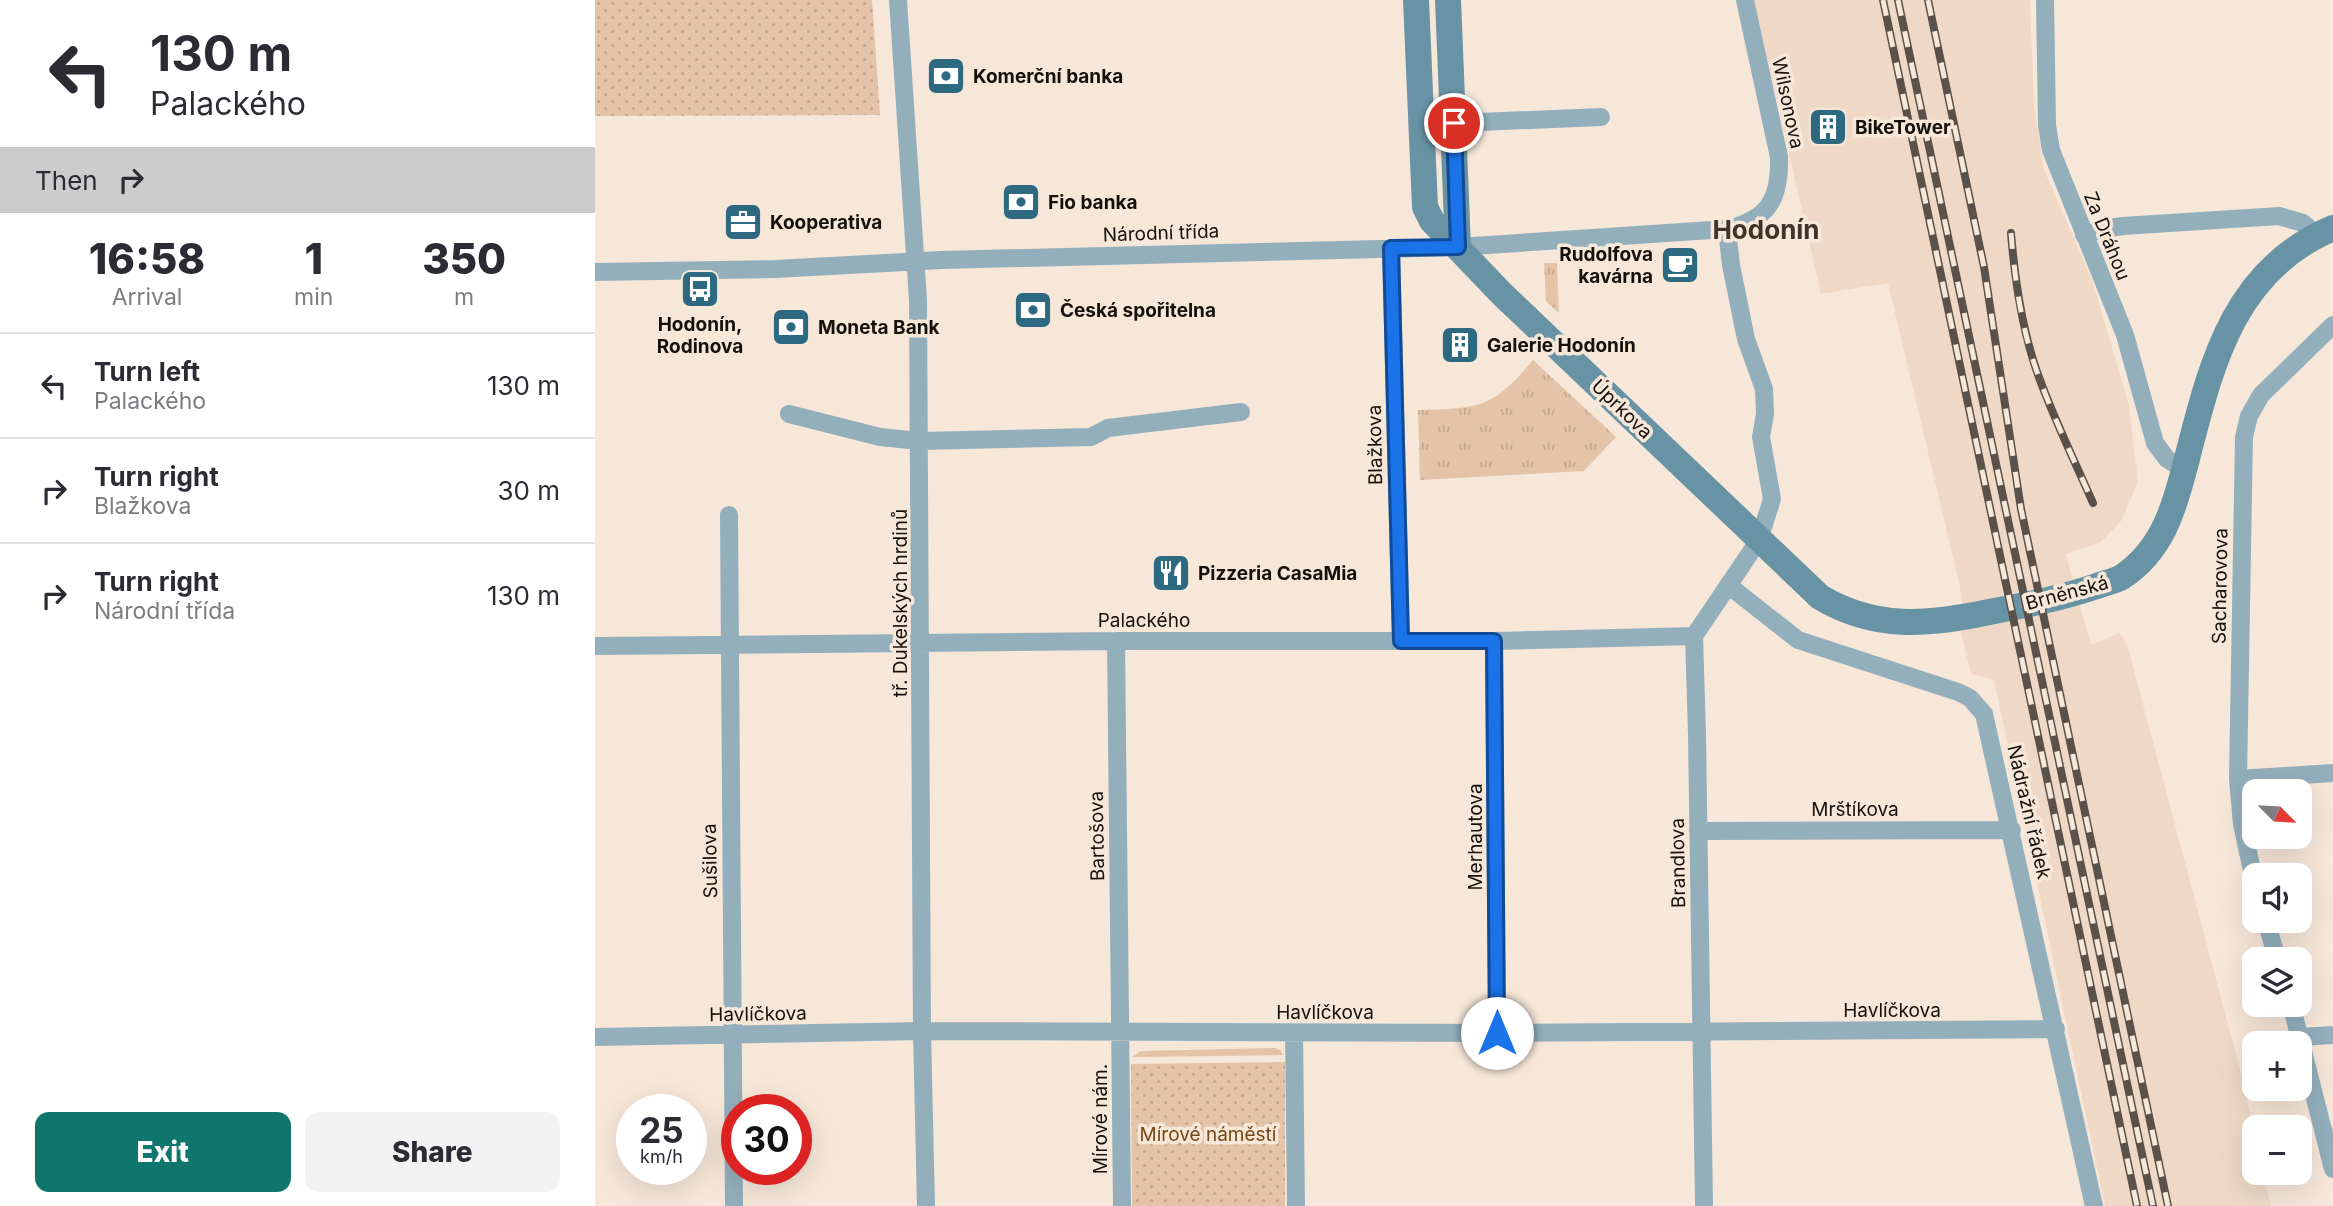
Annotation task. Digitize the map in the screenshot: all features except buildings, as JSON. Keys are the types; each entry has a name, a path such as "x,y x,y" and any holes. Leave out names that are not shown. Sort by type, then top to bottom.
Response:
{"main road":[{"name":"Úprkova","path":"1416,0 1426,207 1431,221 1502,294 1759,540"},
{"path":"1448,0 1458,247"},
{"name":"Brněnská","path":"1759,540 1821,597 1855,614 1896,623 1960,619 2075,594 2120,578 2151,551 2166,528 2177,501 2216,359 2231,323 2267,270 2287,253 2325,232"}],"street":[{"name":"tř. Dukelských hrdinů","path":"898,0 917,261 922,1031 926,1206"},
{"name":"Wilsonova","path":"1727,229 1746,224 1763,213 1773,201 1779,171 1779,157 1745,0"},
{"name":"Za Dráhou","path":"2045,0 2047,125 2051,150 2125,335 2155,443 2167,459 2184,470"},
{"path":"1454,123 1601,117"},
{"name":"Brněnská","path":"2084,235 2123,226 2279,216 2325,232"},
{"name":"Národní třída","path":"595,272 775,269 917,261 1458,247 1727,229"},
{"path":"1694,636 1759,540 1772,499 1761,437 1766,403 1765,389 1746,339 1731,265 1727,229"},
{"name":"Blažkova","path":"1391,248 1401,641"},
{"name":"Sacharovova","path":"2250,863 2242,824 2238,779 2244,437 2249,416 2260,395 2333,325"},
{"path":"789,414 880,436 920,441 1091,437 1108,428 1241,412"},
{"name":"Sušilova","path":"729,515 734,1206"},
{"name":"Nádražní řádek","path":"1728,585 1798,640 1958,692 1970,698 1985,714 2094,1206"},
{"name":"Palackého","path":"595,646 921,642 1494,641 1694,636"},
{"name":"Brandlova","path":"1694,636 1704,1206"},
{"name":"Bartošova","path":"1116,641 1121,1031"},
{"name":"Merhautova","path":"1494,641 1497,1033"},
{"path":"2238,779 2333,773"},
{"name":"Mrštíkova","path":"1698,831 2012,830"},
{"name":"Havlíčkova","path":"595,1037 922,1031 1497,1033 2056,1029"},
{"name":"Mírové nám.","path":"1121,1031 1122,1206"},
{"path":"1294,1033 1296,1206"},
{"path":"2312,1036 2333,1035"},
{"path":"2312,1082 2333,1169"}],"shaded area":[{"path":"1754,0 2030,0 2034,104 2044,170 2092,280 2129,405 2138,481 2122,520 2101,542 2066,554 2091,645 2119,633 2127,644 2241,1073 2242,1101 2247,1101 2250,1115 2242,1115 2242,1185 2266,1185 2271,1206 2105,1206 1994,680 1971,674 1955,607 1962,604 1960,587 1888,283 1821,294"}],"green space":[{"path":"595,0 872,0 880,115 595,116"},
{"path":"1544,263 1557,263 1559,313 1546,301"},
{"path":"1533,360 1616,437 1584,471 1420,480 1418,410 1483,403 1506,388"},
{"path":"1281,1050 1283,1055 1132,1057 1141,1051"},
{"name":"Mírové náměstí","path":"1285,1062 1285,1206 1132,1206 1131,1064"}],"railway":[{"path":"1883,0 2137,1206"},
{"path":"1898,0 2153,1206"},
{"path":"1928,0 1984,267 2021,509 2168,1206"},
{"path":"2011,233 2020,307 2028,344 2052,411 2093,503"}],"place":[{"name":"Komerční banka","path":"946,76"},
{"name":"BikeTower","path":"1828,127"},
{"name":"Fio banka","path":"1021,202"},
{"name":"Kooperativa","path":"743,222"},
{"name":"Rudolfova kavárna","path":"1680,265"},
{"name":"Hodonín, Rodinova","path":"700,289"},
{"name":"Česká spořitelna","path":"1033,310"},
{"name":"Moneta Bank","path":"791,327"},
{"name":"Galerie Hodonín","path":"1460,345"},
{"name":"Pizzeria CasaMia","path":"1171,573"}],"district":[{"name":"Hodonín","path":"1766,229"}],"route":[{"path":"1454,123 1458,247 1391,248 1401,641 1494,641 1497,1033"}]}
